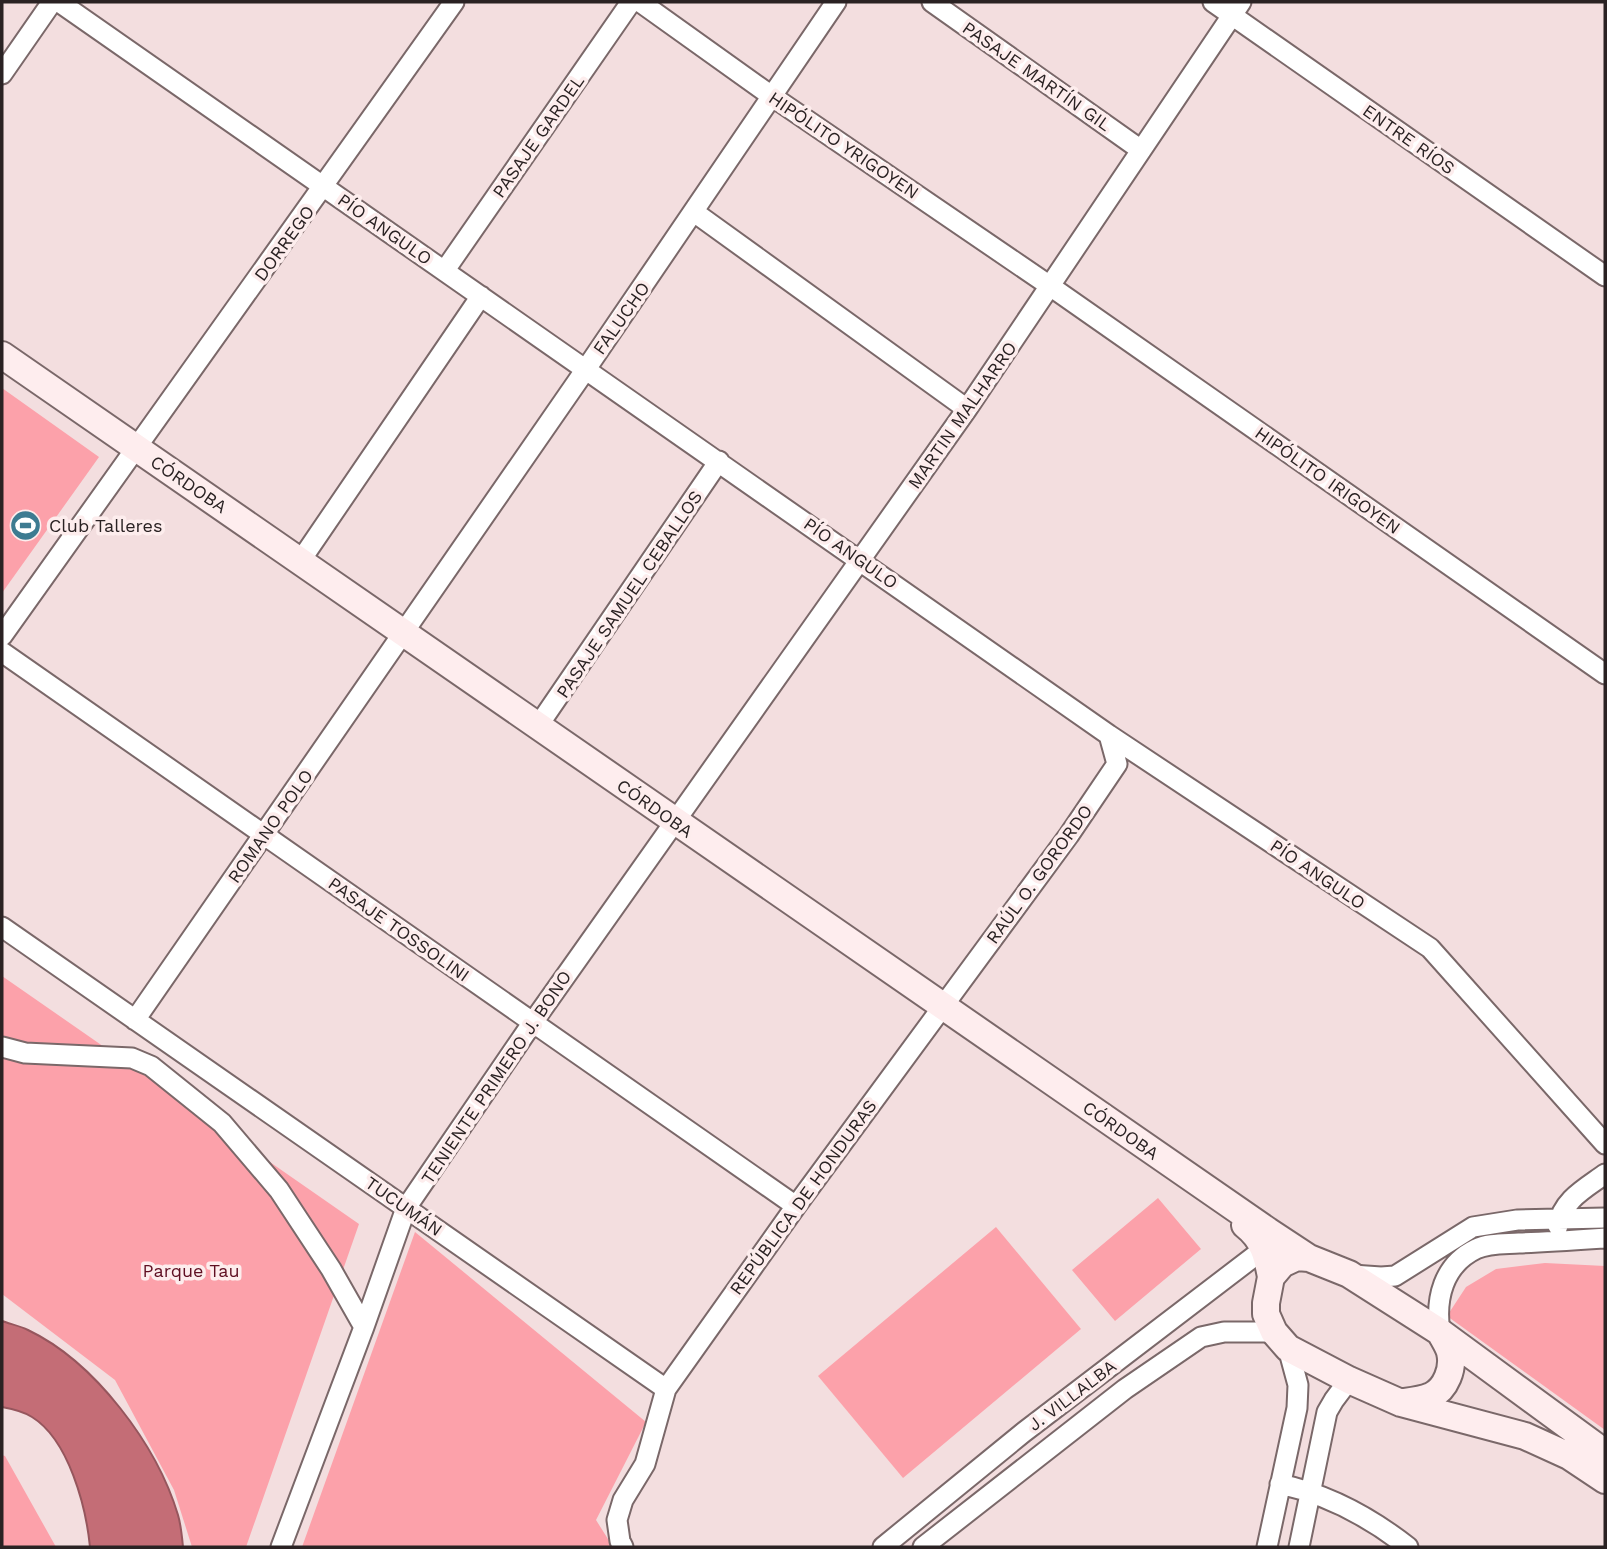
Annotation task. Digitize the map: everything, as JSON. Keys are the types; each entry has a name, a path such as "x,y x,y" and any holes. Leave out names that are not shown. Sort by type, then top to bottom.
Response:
{"street":[{"path":"2,74 52,2"},
{"name":"PÍO ANGULO","path":"59,2 861,559 1109,735 1430,948 1605,1144"},
{"name":"DORREGO","path":"2,636 454,2"},
{"name":"PASAJE GARDEL","path":"444,270 631,2"},
{"name":"HIPÓLITO YRIGOYEN","path":"640,2 773,97 1050,286"},
{"name":"FALUCHO","path":"401,637 836,2"},
{"name":"PASAJE MARTÍN GIL","path":"932,2 1142,150"},
{"name":"ENTRE RÍOS","path":"1213,2 1236,8 1605,276"},
{"name":"MARTIN MALHARRO","path":"671,825 967,409 1236,8"},
{"path":"694,212 967,409"},
{"name":"HIPÓLITO IRIGOYEN","path":"1050,286 1605,674"},
{"path":"301,560 481,296"},
{"name":"CÓRDOBA","path":"2,355 133,452 1245,1226 1259,1238 1265,1248"},
{"name":"CÓRDOBA","path":"2,367 301,560 401,637 538,726 671,825"},
{"name":"PASAJE SAMUEL CEBALLOS","path":"538,726 719,461"},
{"name":"ROMANO POLO","path":"135,1020 401,637"},
{"name":"PASAJE TOSSOLINI","path":"2,652 796,1206"},
{"name":"RAÚL O. GORORDO","path":"939,1011 1069,835 1117,764 1109,735"},
{"name":"TENIENTE PRIMERO J. BONO","path":"281,1547 365,1327 406,1208 671,825"},
{"name":"TUCUMÁN","path":"2,927 666,1389"},
{"name":"CÓRDOBA","path":"939,1011 1309,1258 1349,1274 1440,1332 1605,1452"},
{"name":"REPÚBLICA DE HONDURAS","path":"666,1389 939,1011"},
{"path":"2,1047 24,1053 132,1058 151,1066 222,1123 279,1190 365,1327"},
{"path":"1555,1241 1559,1219 1571,1199 1605,1174"},
{"path":"1349,1274 1395,1276 1473,1227 1517,1220 1559,1219 1604,1213 1605,1238 1478,1248 1461,1259 1449,1274 1438,1298 1440,1332 1450,1352 1451,1368 1448,1378 1439,1391 1429,1398 1401,1402"},
{"path":"1265,1248 1271,1277 1266,1314 1295,1369 1297,1396 1267,1547"},
{"name":"J. VILLALBA","path":"883,1547 988,1460 1265,1248"},
{"path":"1271,1277 1289,1259 1309,1258"},
{"name":"J. VILLALBA","path":"923,1547 1125,1389 1202,1337 1224,1332 1281,1340"},
{"path":"1281,1340 1349,1380 1401,1402 1525,1436 1569,1456 1605,1480"},
{"path":"1299,1547 1327,1412 1349,1380"},
{"path":"623,1547 617,1520 623,1500 645,1464 666,1389"},
{"path":"1075,1393 1107,1394 1125,1389"},
{"path":"1280,1484 1310,1491 1384,1528 1408,1547"}],"green space":[{"name":"Club Talleres","path":"2,388 99,457 2,593"},
{"name":"Parque Tau","path":"2,976 359,1224 246,1547 192,1547 174,1490 115,1380 2,1294"},
{"path":"1158,1198 1201,1249 1115,1321 1072,1270"},
{"path":"996,1227 1081,1329 903,1478 818,1376"},
{"path":"415,1232 646,1422 596,1520 613,1547 302,1547"},
{"path":"1545,1263 1605,1266 1605,1430 1447,1316 1466,1287 1496,1269"},
{"path":"2,1455 5,1456 56,1547 2,1547"}],"shaded area":[{"path":"2,1321 28,1330 53,1344 99,1384 120,1408 139,1434 168,1488 179,1519 183,1547 90,1547 80,1494 56,1441 32,1417 2,1407"}],"place":[{"name":"Club Talleres","path":"26,525"}]}
